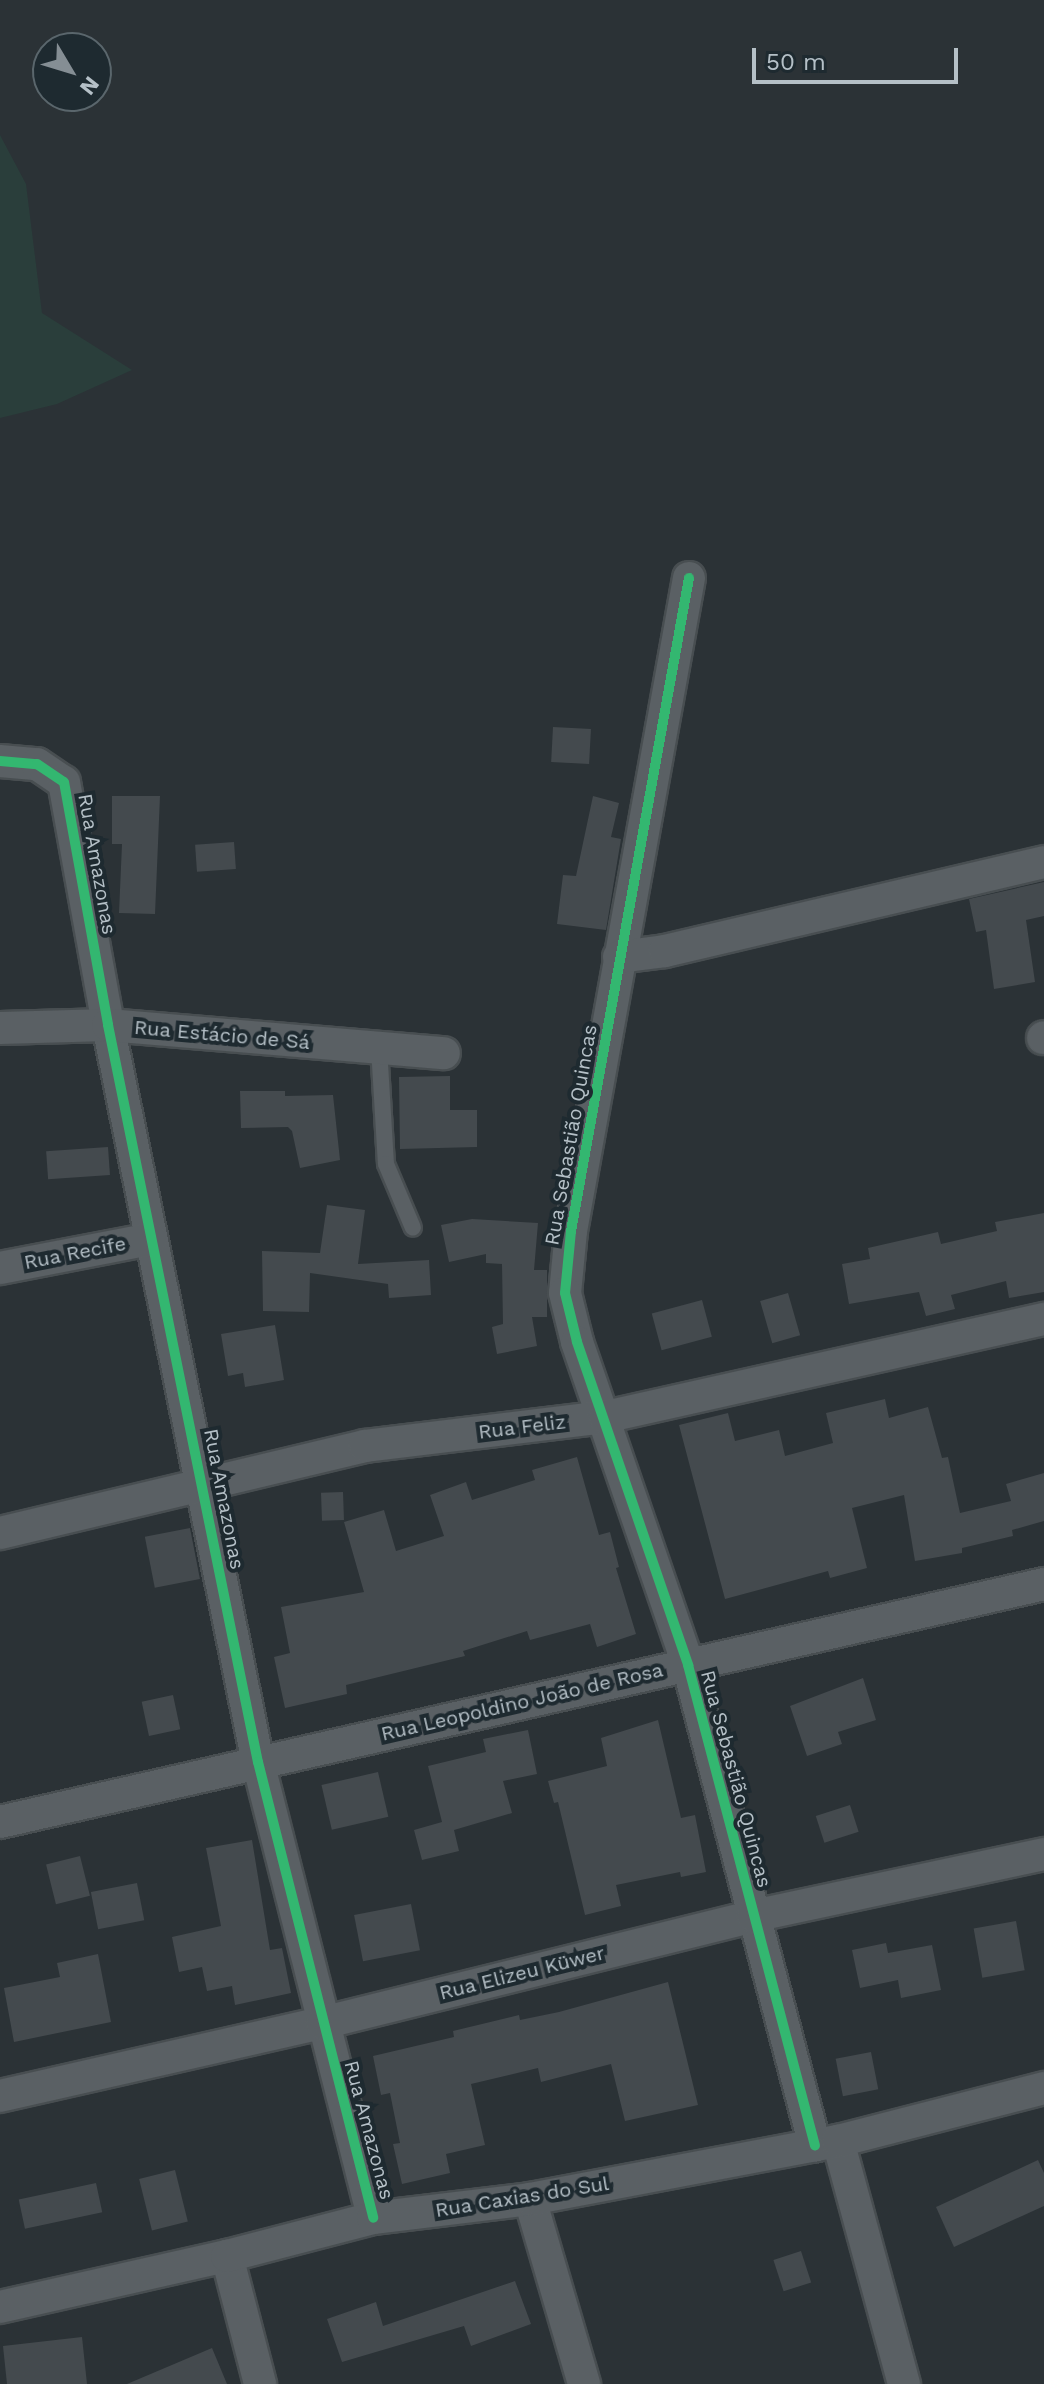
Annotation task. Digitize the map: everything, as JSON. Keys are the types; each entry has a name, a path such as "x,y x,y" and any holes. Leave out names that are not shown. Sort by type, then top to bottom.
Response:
{"street":[{"name":"Rua Sebastião Quincas","path":"689,578 571,1231 565,1293 577,1342 688,1665 753,1916 904,2384"},
{"name":"Rua Amazonas","path":"0,761 37,764 64,782 108,1025 204,1484 258,1762 373,2218"},
{"path":"619,957 665,951 1044,862"},
{"name":"Rua Estácio de Sá","path":"0,1028 108,1025 444,1053"},
{"name":"Rua Recife","path":"0,1268 151,1239"},
{"name":"Rua Feliz","path":"0,1533 365,1446 605,1417 1044,1319"},
{"name":"Rua Leopoldino João de Rosa","path":"0,1822 1044,1584"},
{"name":"Rua Elizeu Küwer","path":"0,2096 322,2023 753,1916 1044,1854"},
{"name":"Rua Caxias do Sul","path":"0,2307 227,2256 373,2218 530,2199 827,2144 1043,2090"},
{"path":"530,2199 584,2384"},
{"path":"227,2256 260,2384"}],"lane":[{"path":"379,1047 386,1164 413,1228"}],"green space":[{"path":"0,135 26,184 42,313 132,370 57,404 0,418"}],"building":[{"path":"553,727 591,729 589,764 551,762"},
{"path":"112,796 160,796 155,914 119,913 122,844 112,844"},
{"path":"593,796 619,803 611,837 621,839 606,930 557,924 563,875 576,876"},
{"path":"234,842 236,869 197,872 195,845"},
{"path":"1044,882 1044,916 1026,920 1035,982 994,989 986,930 976,932 969,899"},
{"path":"450,1076 450,1110 477,1110 477,1147 400,1149 399,1077"},
{"path":"240,1091 285,1091 285,1096 333,1095 340,1160 300,1168 292,1131 288,1127 241,1128"},
{"path":"108,1147 110,1175 48,1179 46,1151"},
{"path":"327,1205 365,1210 358,1264 429,1260 431,1295 389,1298 388,1284 310,1273 309,1312 263,1311 262,1251 320,1253"},
{"path":"1044,1213 1044,1292 1009,1298 1006,1281 951,1295 955,1309 926,1316 919,1292 849,1304 842,1264 870,1259 868,1248 938,1232 941,1244 997,1231 995,1222"},
{"path":"472,1219 538,1223 534,1270 547,1270 547,1317 532,1317 537,1346 497,1354 492,1327 503,1324 502,1264 486,1263 486,1254 449,1262 441,1225"},
{"path":"788,1293 800,1335 772,1343 760,1301"},
{"path":"702,1300 712,1337 662,1350 652,1313"},
{"path":"275,1325 284,1380 245,1387 243,1373 228,1376 221,1334"},
{"path":"885,1399 889,1418 928,1407 942,1458 948,1457 960,1513 1011,1501 1006,1484 1044,1473 1044,1521 1012,1530 1013,1536 962,1548 962,1553 915,1561 904,1495 852,1508 867,1568 830,1578 828,1571 725,1599 679,1425 728,1413 735,1441 779,1430 785,1456 833,1443 826,1413"},
{"path":"577,1457 599,1535 610,1532 619,1567 616,1568 636,1634 597,1647 590,1624 530,1640 527,1631 463,1651 465,1656 346,1685 347,1694 285,1708 274,1657 290,1653 281,1607 364,1592 344,1522 384,1510 396,1551 444,1536 430,1495 466,1482 472,1500 535,1480 532,1470"},
{"path":"343,1492 344,1520 322,1521 321,1493"},
{"path":"190,1528 200,1579 155,1588 145,1537"},
{"path":"863,1678 876,1720 838,1732 842,1744 807,1756 790,1706"},
{"path":"173,1695 180,1729 149,1736 142,1702"},
{"path":"658,1720 681,1818 695,1815 706,1872 681,1877 680,1872 616,1885 621,1906 585,1915 558,1802 554,1803 548,1781 607,1766 601,1738"},
{"path":"528,1730 537,1774 503,1781 512,1813 454,1830 459,1851 422,1860 414,1830 442,1822 428,1766 486,1752 483,1739"},
{"path":"378,1772 388,1817 332,1830 321,1785"},
{"path":"850,1805 859,1832 824,1843 816,1816"},
{"path":"252,1840 270,1950 282,1948 291,1993 235,2005 232,1986 207,1991 202,1967 179,1972 172,1937 221,1926 206,1848"},
{"path":"80,1856 90,1896 56,1904 46,1864"},
{"path":"137,1883 144,1920 98,1929 91,1892"},
{"path":"411,1904 420,1950 363,1961 354,1915"},
{"path":"1016,1921 1025,1970 982,1978 974,1928"},
{"path":"886,1943 888,1953 932,1945 941,1990 901,1998 898,1980 860,1988 852,1950"},
{"path":"98,1954 111,2022 14,2042 4,1988 60,1977 57,1963"},
{"path":"668,1982 698,2105 625,2121 611,2064 541,2082 538,2068 471,2084 485,2145 446,2154 450,2173 402,2184 393,2144 400,2143 390,2093 381,2095 373,2056 454,2037 453,2031 519,2015 520,2020 559,2012"},
{"path":"871,2052 878,2089 843,2096 836,2059"},
{"path":"1038,2160 1044,2173 1044,2206 954,2247 936,2207"},
{"path":"175,2170 188,2221 152,2230 139,2179"},
{"path":"96,2183 102,2212 25,2229 19,2199"},
{"path":"801,2251 811,2282 784,2291 773,2260"},
{"path":"515,2281 531,2324 471,2346 464,2326 342,2362 327,2319 376,2302 383,2326"},
{"path":"82,2337 87,2384 7,2384 3,2346"},
{"path":"212,2348 227,2384 127,2384"}],"cycle path":[{"path":"689,578 571,1231 565,1293 577,1342 688,1665 815,2146"},
{"path":"0,761 37,764 64,782 108,1025 258,1762 373,2218"}]}
